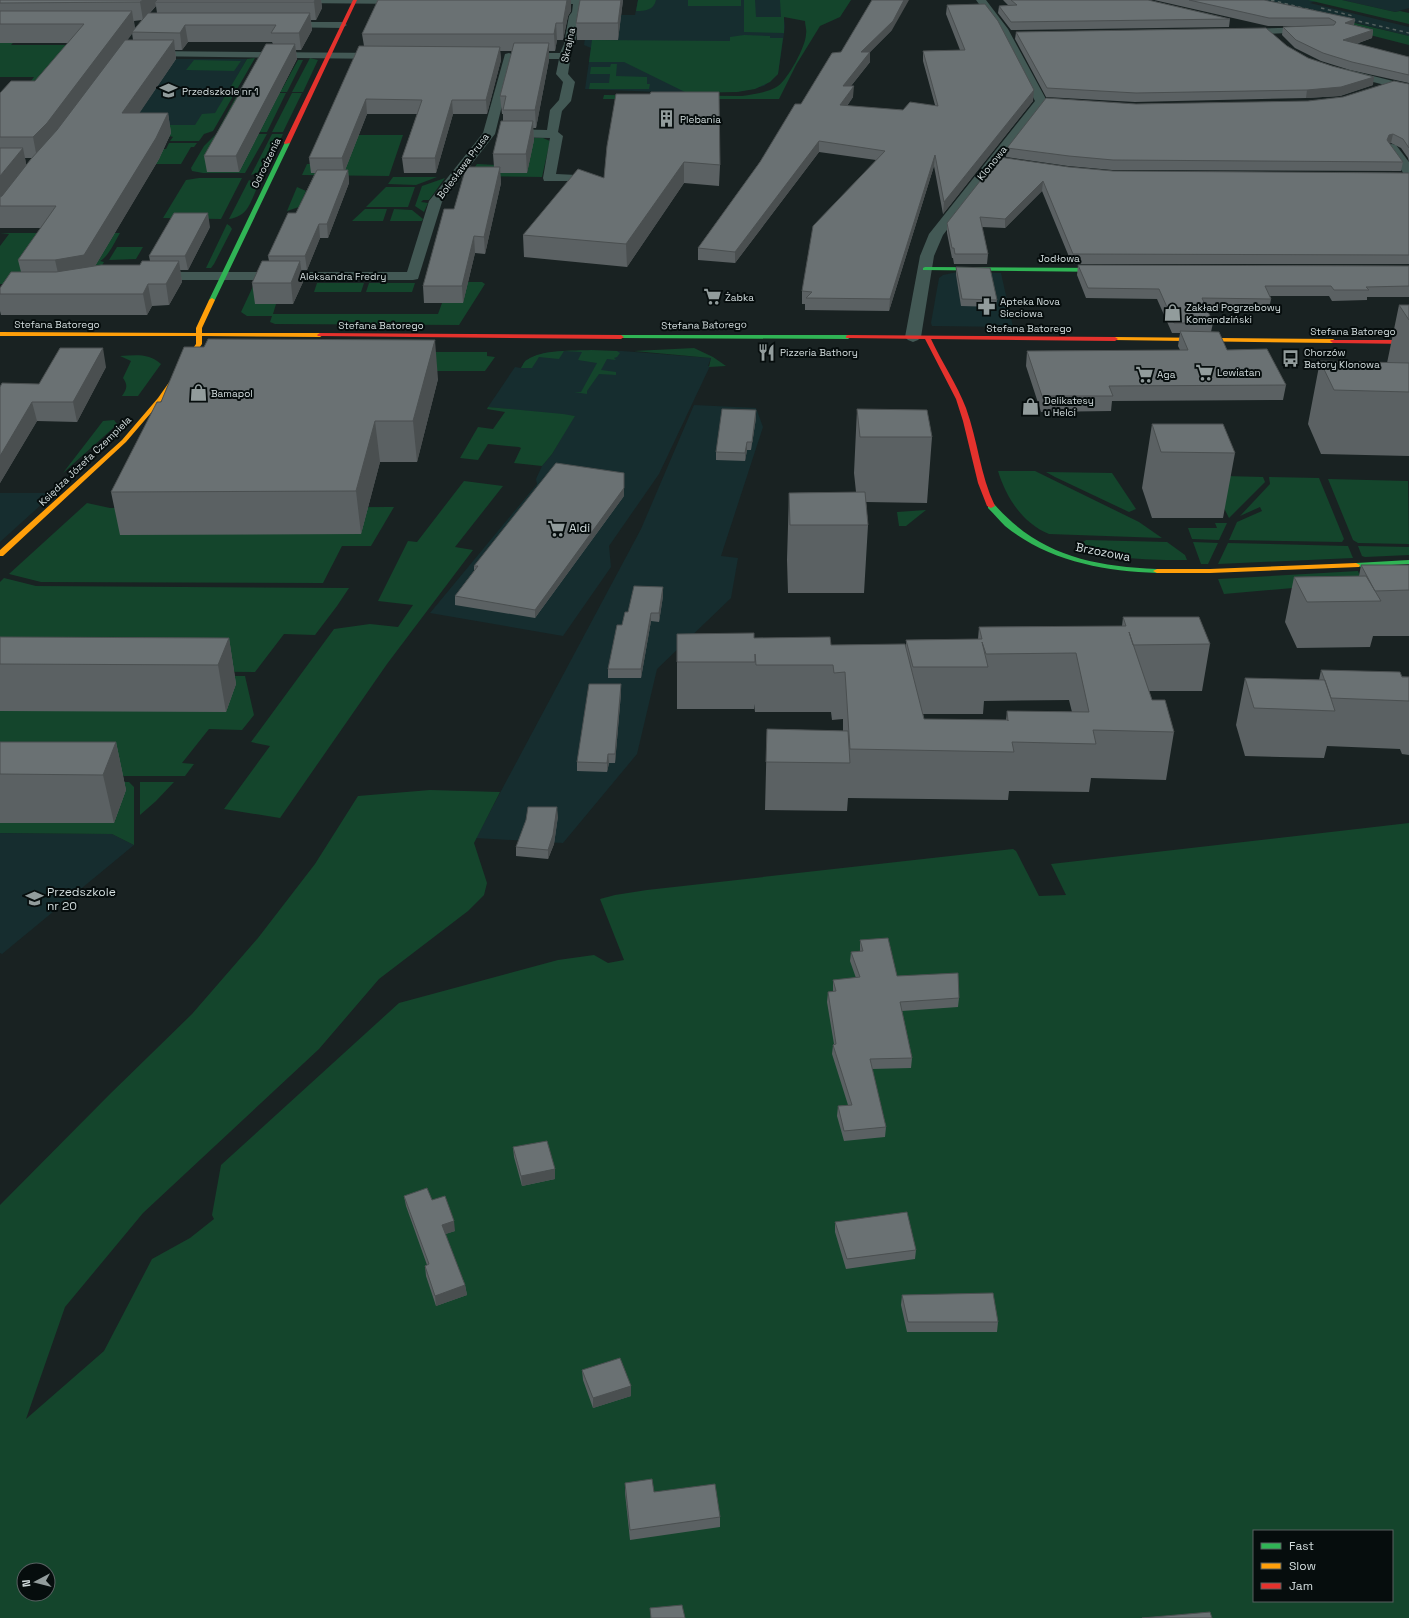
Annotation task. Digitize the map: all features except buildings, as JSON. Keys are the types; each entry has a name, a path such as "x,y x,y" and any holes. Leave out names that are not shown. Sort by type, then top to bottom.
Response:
{"street":[{"path":"280,0 415,1"},
{"name":"Odrodzenia","path":"198,335 199,328 355,0"},
{"path":"531,1 579,0"},
{"name":"Skrajna","path":"572,178 549,178 557,136 552,134 556,110 565,101 569,82 562,74 566,48 570,44 574,16 578,12 579,0"},
{"path":"981,0 1013,35 1041,101 1056,102"},
{"path":"268,25 342,25"},
{"path":"1231,28 1268,32 1322,30"},
{"path":"1268,32 1279,41"},
{"path":"138,54 398,56"},
{"name":"Bolesława Prusa","path":"413,276 436,201 489,134 505,56 565,56"},
{"path":"1337,69 1409,88"},
{"path":"1375,90 1392,84"},
{"name":"Klonowa","path":"912,337 925,269 932,244 940,227 1041,101"},
{"path":"489,134 552,134"},
{"path":"1392,148 1409,171"},
{"path":"994,160 1008,162"},
{"name":"Jodłowa","path":"925,269 1115,270"},
{"name":"Aleksandra Fredry","path":"135,276 413,276"},
{"name":"Stefana Batorego","path":"0,334 926,337 1409,342"},
{"name":"Księdza Józefa Czempiela","path":"0,554 46,514 124,441 176,378 199,344 198,335"},
{"name":"Brzozowa","path":"926,337 956,390 968,422 977,473 989,503 999,518 1011,528 1027,539 1050,551 1076,560 1102,566 1136,570 1179,572 1409,562"}],"shaded area":[{"path":"638,0 782,0 785,27 778,74 764,86 737,92 659,92 585,89 591,48 584,45 588,19 619,15 635,15"},
{"path":"1265,0 1319,0 1310,3 1409,27 1409,36"},
{"path":"1342,0 1409,0 1409,8 1395,12"},
{"name":"Przedszkole nr 1","path":"136,59 247,59 215,114 195,125 88,125"},
{"path":"957,272 1001,273 1013,327 932,326 931,323 939,278 943,275"},
{"path":"564,351 622,351 711,358 708,366 710,366 659,474 609,546 611,567 563,636 430,613 537,484 536,479 542,466 552,454 574,416 488,407 515,367 521,368 526,360 544,353"},
{"path":"694,405 756,408 763,427 721,556 738,558 731,598 657,669 637,754 563,843 476,838 641,529"},
{"path":"0,493 54,493 0,542"},
{"name":"Przedszkole nr 20","path":"0,833 112,834 134,845 2,954 0,953"}],"green space":[{"path":"638,0 656,0 651,8 636,11"},
{"path":"688,0 741,0 741,6 688,6"},
{"path":"744,0 755,0 756,17 781,17 780,0 851,0 840,17 820,26 796,65 779,99 603,99 604,95 742,96 765,92 778,86 787,77 800,54 805,39 805,21 784,17 784,33 744,32"},
{"path":"1233,0 1259,0 1409,36 1409,45"},
{"path":"1308,0 1342,0 1395,12 1400,11 1409,13 1409,24"},
{"path":"0,32 23,32 11,45 77,45 48,80 31,81 34,77 0,77"},
{"path":"744,35 783,38 778,74 770,82 755,89 737,92 687,93 624,62 589,62 592,40 730,41 730,37"},
{"path":"255,58 213,131 204,134 199,141 170,141 173,137 170,136 162,149 166,149 169,143 197,143 194,147 191,147 181,164 57,164 88,125 195,125 202,114 215,113 247,59"},
{"path":"310,58 318,60 303,92 292,92"},
{"path":"194,60 241,61 234,71 186,70"},
{"path":"298,60 303,60 287,92 239,92 245,81 254,81 250,89 282,89"},
{"path":"611,64 617,64 616,76 647,77 647,84 650,84 649,89 589,89 590,83 609,83 610,74 590,74 591,67 610,67"},
{"path":"238,93 286,93 267,132 217,132"},
{"path":"292,93 302,93 283,132 272,132"},
{"path":"216,134 267,134 245,173 203,173 192,171 191,168 204,146"},
{"path":"272,134 283,134 266,170 251,175"},
{"path":"320,135 403,135 389,176 302,175 307,164 315,164"},
{"path":"534,138 543,138 550,141 542,177 468,176 477,164 496,165 527,173"},
{"path":"393,177 437,177 416,185 388,184"},
{"path":"199,178 242,178 221,219 163,218 186,180"},
{"path":"445,178 429,200 423,200 421,202 428,203 424,212 415,206 422,186"},
{"path":"249,180 258,186 251,203 241,215 229,219"},
{"path":"297,187 306,191 299,207 287,211"},
{"path":"386,187 415,187 408,207 366,207"},
{"path":"365,209 387,209 383,221 352,221"},
{"path":"394,209 412,210 423,219 422,221 390,221"},
{"path":"227,224 232,229 214,264 211,268 206,268"},
{"path":"0,233 120,233 109,253 100,261 104,262 95,278 63,284 0,284 0,246 9,234"},
{"path":"117,247 143,247 136,259 109,260"},
{"path":"255,282 264,282 255,304 276,304 273,314 438,314 442,303 463,302 468,282 482,282 485,284 459,325 275,324 270,322 272,316 247,316 241,312"},
{"path":"317,283 364,283 361,292 314,292"},
{"path":"369,283 415,283 412,292 366,292"},
{"path":"694,348 713,357 726,366 709,367 711,358 634,351"},
{"path":"564,351 559,359 539,357 532,368 521,368 524,362 533,356 549,352"},
{"path":"564,351 617,351 620,353 614,358 616,360 607,359 601,370 616,372 616,375 599,374 587,391 587,394 574,392 581,392 597,363 578,360 582,352"},
{"path":"319,352 487,352 487,356 495,357 485,371 205,371"},
{"path":"120,356 147,356 157,360 161,364 138,396 122,396 126,387 126,383 123,378 131,361"},
{"path":"488,407 575,416 552,454 542,466 514,463 521,448 519,447 488,444 478,460 460,458 478,427 493,429 505,412 487,409"},
{"path":"114,420 117,424 63,473 103,421"},
{"path":"998,471 1035,471 1139,522 1162,538 1049,534 1031,523 1016,508 1001,481"},
{"path":"1046,472 1112,473 1136,509 1129,512"},
{"path":"1187,475 1263,477 1265,482 1229,518 1224,508"},
{"path":"1269,477 1319,478 1344,539 1342,542 1229,540 1237,522 1262,511 1260,507 1240,516 1270,484"},
{"path":"1328,479 1408,481 1409,544 1358,543 1353,540"},
{"path":"464,481 503,486 455,547 473,550 387,664 280,818 224,809 270,746 251,742 334,629 370,624 398,627 413,605 378,601 408,541 417,542"},
{"path":"87,503 110,508 394,507 371,546 342,546 323,583 41,582 9,574"},
{"path":"926,510 906,526 899,526 897,512"},
{"path":"1215,523 1227,523 1219,540 1192,539 1188,528 1217,528"},
{"path":"1086,540 1167,542 1185,555 1187,560 1117,557 1090,551 1077,546"},
{"path":"1193,542 1218,543 1208,564 1201,564"},
{"path":"1228,543 1348,546 1353,558 1218,564"},
{"path":"1358,546 1409,547 1409,555 1365,557 1362,556"},
{"path":"1358,571 1362,582 1224,594 1218,579"},
{"path":"4,578 36,586 349,588 315,635 284,634 255,672 0,670 0,582"},
{"path":"0,675 245,676 254,715 242,730 209,729 182,763 194,764 185,776 0,776"},
{"path":"0,781 129,782 134,787 134,845 112,834 0,833"},
{"path":"140,782 174,782 140,815"},
{"path":"430,790 500,792 474,843 487,883 484,895 468,911 379,979 319,1049 143,1213 65,1307 26,1419 104,1351 152,1259 190,1238 214,1219 212,1215 221,1165 399,1003 558,960 594,955 608,963 624,960 600,899 647,890 1013,849 1016,851 1039,896 1066,895 1051,864 1409,823 1409,1618 0,1618 0,1205 192,1014 258,938 315,864 358,796"}],"railway":[{"path":"1271,0 1327,14"},
{"path":"1321,8 1353,16"},
{"path":"1345,18 1409,33"}],"traffic: fast":[{"path":"212,300 287,143"},
{"path":"925,269 1108,270"},
{"path":"621,337 848,337"},
{"path":"991,506 1006,523 1024,537 1044,548 1088,563 1135,570 1157,571"},
{"path":"1356,565 1409,562"}],"traffic: slow":[{"path":"0,554 124,441 160,399 199,344 199,328 212,300"},
{"path":"0,334 320,335"},
{"path":"1115,339 1333,341"},
{"path":"1157,571 1210,571 1356,565"}],"traffic: jam":[{"path":"287,143 355,0"},
{"path":"320,335 621,337"},
{"path":"848,337 1115,339"},
{"path":"927,337 955,390 963,409 981,483 991,506"},
{"path":"1333,341 1409,342"}],"place":[{"name":"Przedszkole nr 1","path":"169,91"},
{"name":"Plebania","path":"667,119"},
{"name":"Żabka","path":"712,297"},
{"name":"Apteka Nova Sieciowa","path":"987,307"},
{"name":"Zakład Pogrzebowy Komendziński","path":"1173,313"},
{"name":"Pizzeria Bathory","path":"767,352"},
{"name":"Chorzów Batory Klonowa","path":"1291,358"},
{"name":"Lewiatan","path":"1204,372"},
{"name":"Aga","path":"1144,374"},
{"name":"Bamapol","path":"198,393"},
{"name":"Delikatesy u Helci","path":"1031,406"},
{"name":"Aldi","path":"556,528"},
{"name":"Przedszkole nr 20","path":"34,899"}]}
